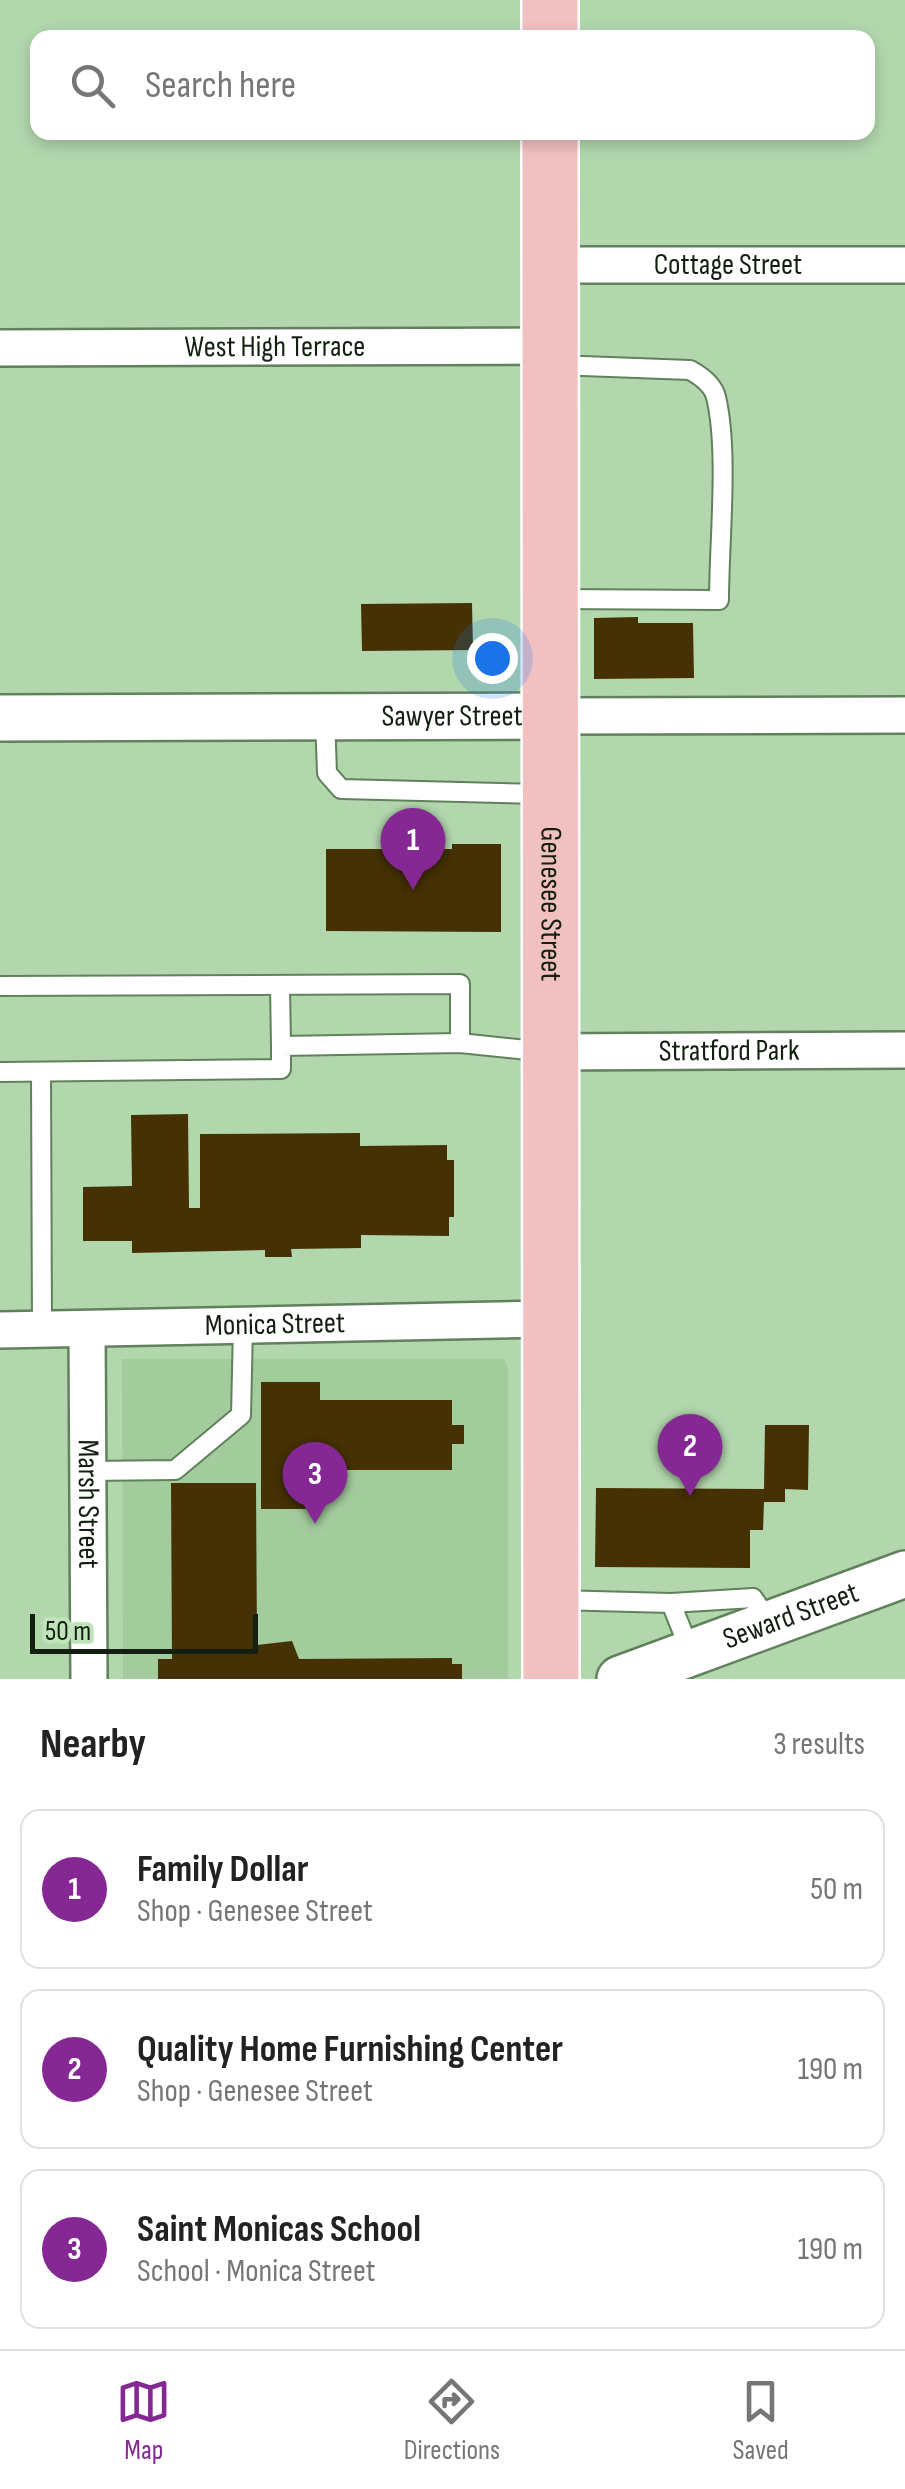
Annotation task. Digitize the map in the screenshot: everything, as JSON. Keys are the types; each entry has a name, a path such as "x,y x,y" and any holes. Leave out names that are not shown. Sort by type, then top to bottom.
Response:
{"main road":[{"path":"550,0 550,30"},
{"name":"Genesee Street","path":"550,140 551,1679"}],"street":[{"name":"Cottage Street","path":"550,266 905,265"},
{"name":"West High Terrace","path":"0,348 551,356"},
{"name":"Sawyer Street","path":"0,718 905,714"},
{"name":"Stratford Park","path":"551,1052 905,1050"},
{"name":"Monica Street","path":"0,1330 551,1320"},
{"name":"Marsh Street","path":"86,1329 89,1679"},
{"name":"Seward Street","path":"620,1679 905,1574"}],"lane":[{"path":"551,356 690,370 715,393 720,471 719,600 551,599"},
{"path":"324,717 327,773 341,789 551,794"},
{"path":"0,986 460,984 460,1043"},
{"path":"0,1072 281,1069 280,985"},
{"path":"281,1046 460,1043 551,1052"},
{"path":"41,1072 42,1330"},
{"path":"88,1471 175,1470 241,1416 243,1326"},
{"path":"551,1600 672,1603 753,1598 770,1624"},
{"path":"672,1603 691,1653"}],"shaded area":[{"path":"122,1359 504,1359 508,1368 508,1679 123,1679"}],"building":[{"path":"472,603 473,650 362,651 361,604"},
{"path":"638,617 638,623 693,623 694,678 594,679 594,618"},
{"path":"452,844 501,844 501,932 326,931 326,849 452,849"},
{"path":"188,1114 189,1208 200,1208 200,1134 360,1133 360,1146 447,1145 447,1160 454,1160 454,1217 449,1217 449,1236 361,1235 361,1248 291,1249 292,1257 265,1257 265,1250 132,1253 132,1241 83,1241 83,1187 132,1186 131,1115"},
{"path":"261,1382 320,1382 320,1400 452,1400 452,1425 464,1425 464,1444 452,1444 452,1470 320,1470 320,1509 261,1509"},
{"path":"765,1425 809,1425 808,1490 785,1489 785,1502 764,1502 763,1530 750,1530 750,1568 595,1567 596,1488 764,1489"},
{"path":"171,1483 256,1483 257,1645 292,1641 299,1659 452,1658 452,1664 462,1664 462,1679 158,1679 158,1659 172,1659"}],"place":[{"name":"Family Dollar","path":"413,890"},
{"name":"Quality Home Furnishing Center","path":"690,1496"},
{"name":"Saint Monicas School","path":"315,1524"}]}
